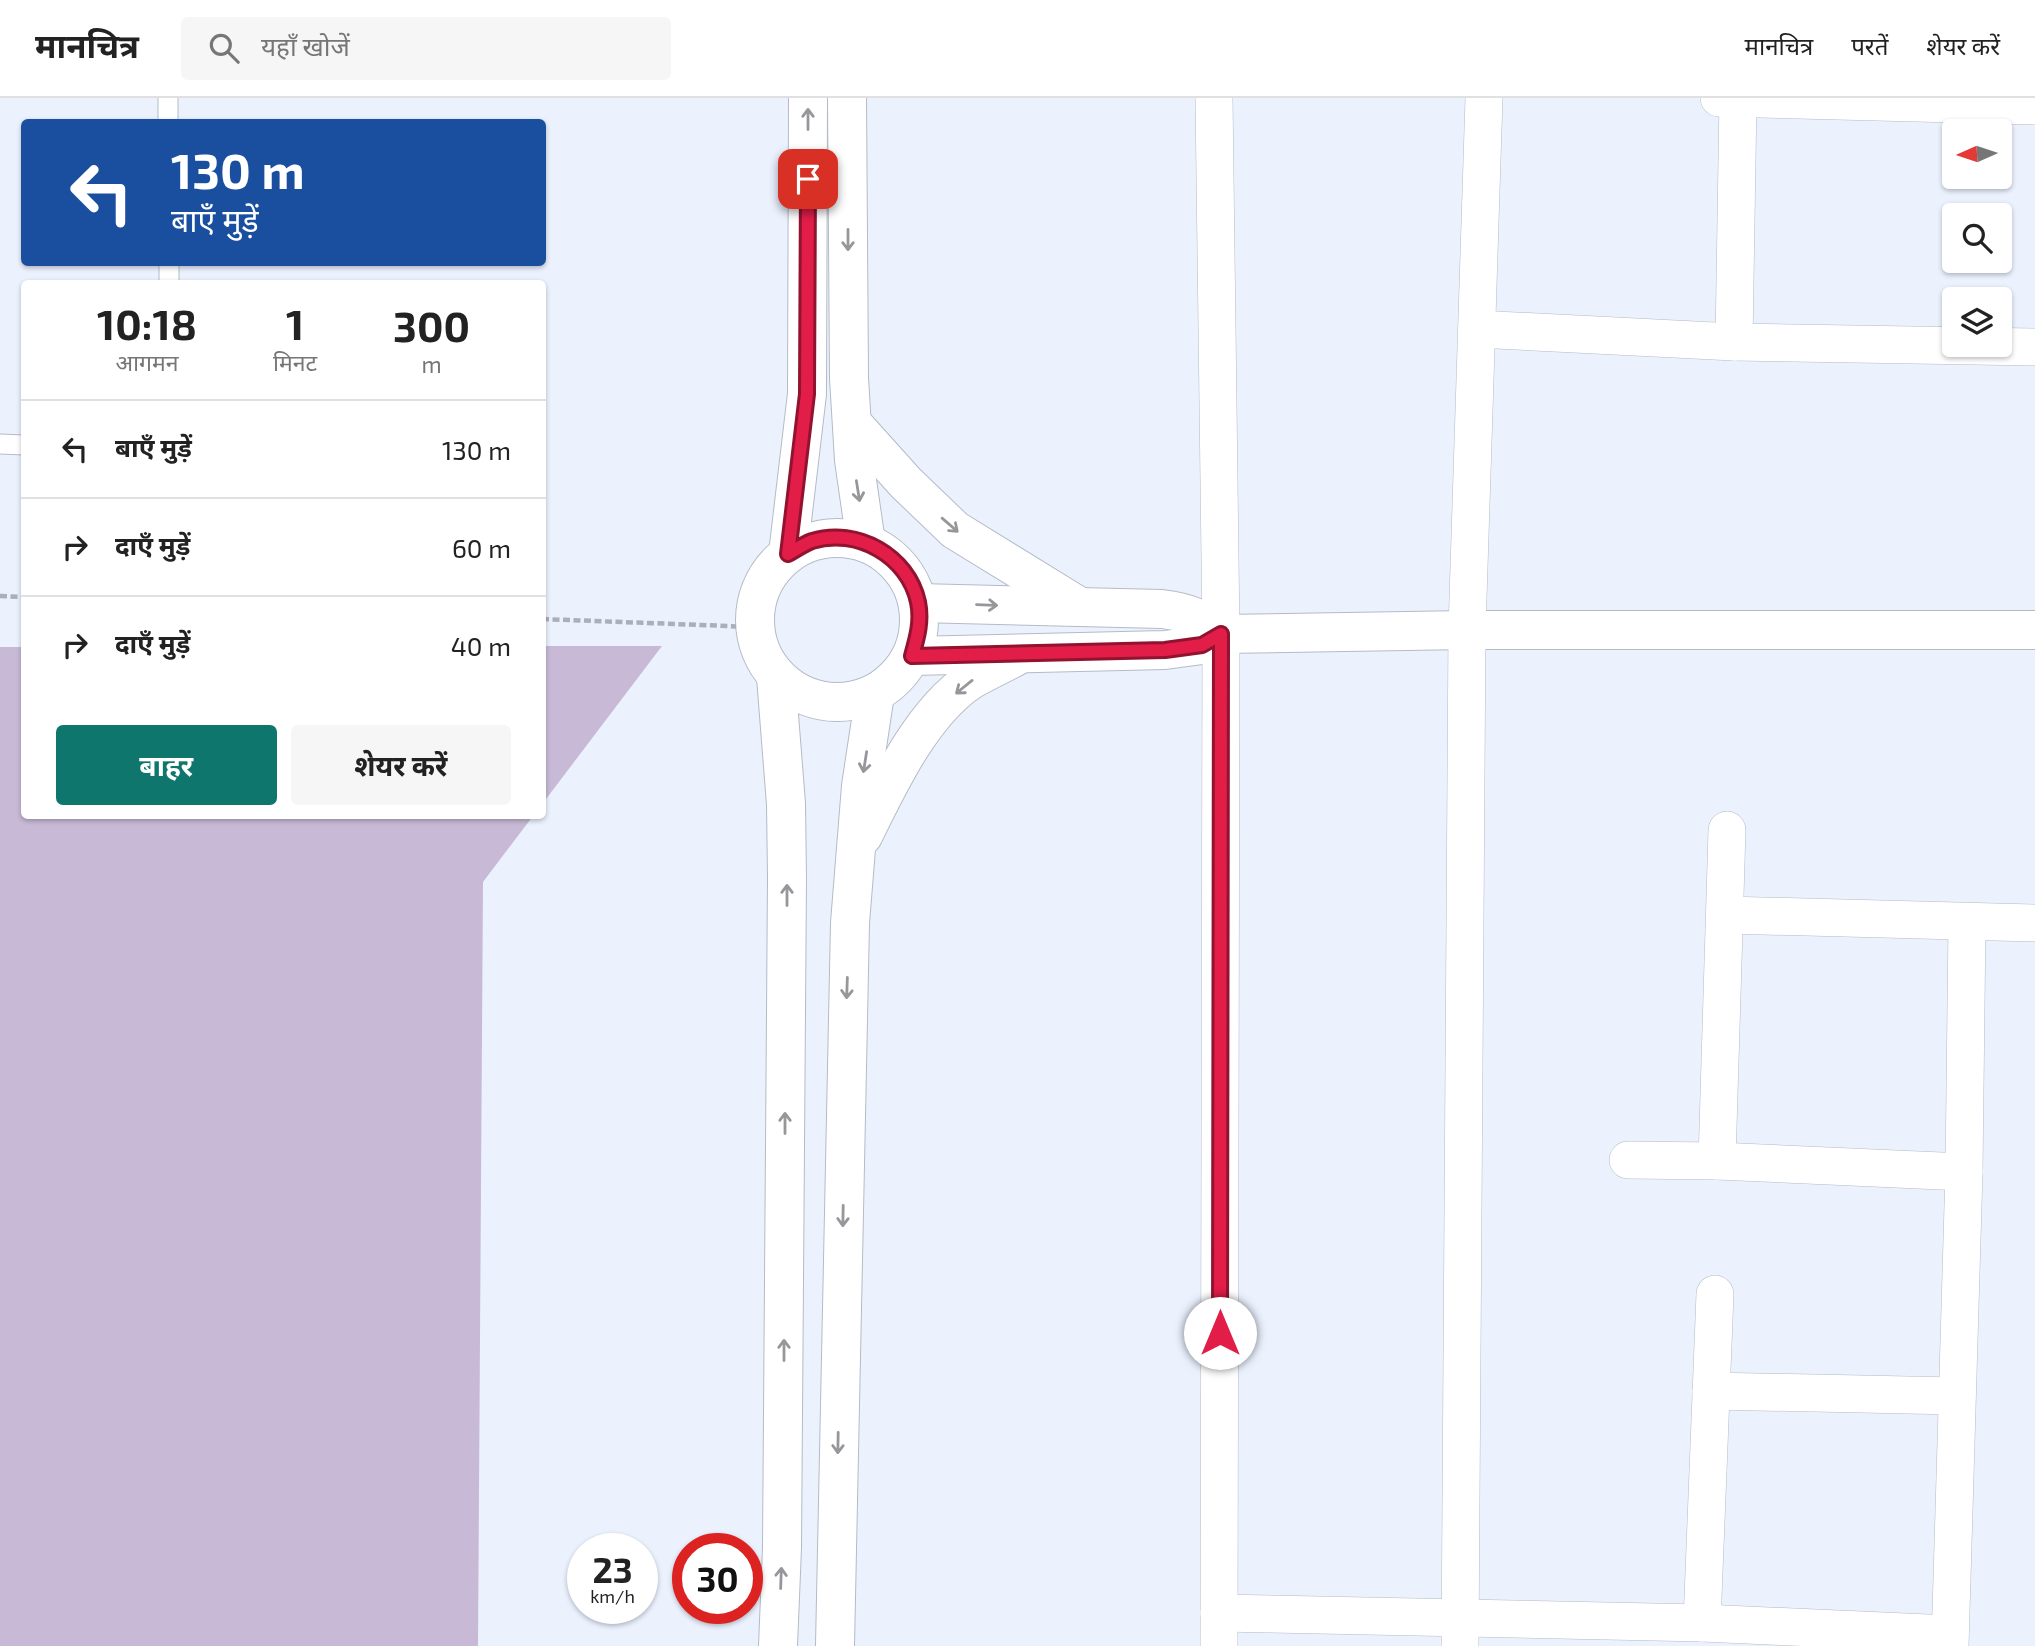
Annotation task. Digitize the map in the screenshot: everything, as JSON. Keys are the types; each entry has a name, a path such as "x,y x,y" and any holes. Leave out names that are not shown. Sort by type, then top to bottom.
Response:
{"main road":[{"path":"788,554 807,394 808,98"},
{"path":"847,98 852,423 854,460 866,542"},
{"path":"852,423 905,483 955,530 1080,607"},
{"path":"840,537 866,542 891,557 909,578 918,603 920,630 912,656 897,678 875,694 850,703 823,703 798,694 776,677 762,654 754,627 757,599 768,574 788,554 812,541 840,537"},
{"path":"918,603 1185,611 1204,619 1221,634"},
{"path":"912,656 1184,648 1202,645 1221,634 1467,630 2035,630"},
{"path":"854,855 904,759 944,703 970,681 1023,653"},
{"path":"776,677 786,804 788,878 782,1548 778,1646"},
{"path":"835,1646 847,986 854,855 875,694"}],"street":[{"path":"1214,98 1221,634 1219,1630 1460,1633 1702,1623 1950,1640 1955,1396 1964,1172 1967,923"},
{"path":"1460,1633 1467,630 1485,98"},
{"path":"1734,342 1728,99 2035,106"},
{"path":"1477,329 1734,342 2035,347"},
{"path":"1717,1161 1727,830"},
{"path":"1726,915 2035,923"},
{"path":"1628,1160 1717,1161 1964,1172"},
{"path":"1702,1623 1715,1294"},
{"path":"1711,1391 1955,1396"}],"lane":[{"path":"168,98 168,119"},
{"path":"0,444 21,445"}],"path":[{"path":"0,596 21,597"},
{"path":"546,618 754,627"}],"shaded area":[{"path":"546,646 662,646 546,799"},
{"path":"0,647 21,647 21,819 531,819 483,882 478,1646 0,1646"}],"route":[{"path":"808,179 807,394 788,554 812,541 840,537 866,542 891,557 909,578 918,603 920,630 912,656 1165,650 1202,645 1221,634 1220,1333"}]}
